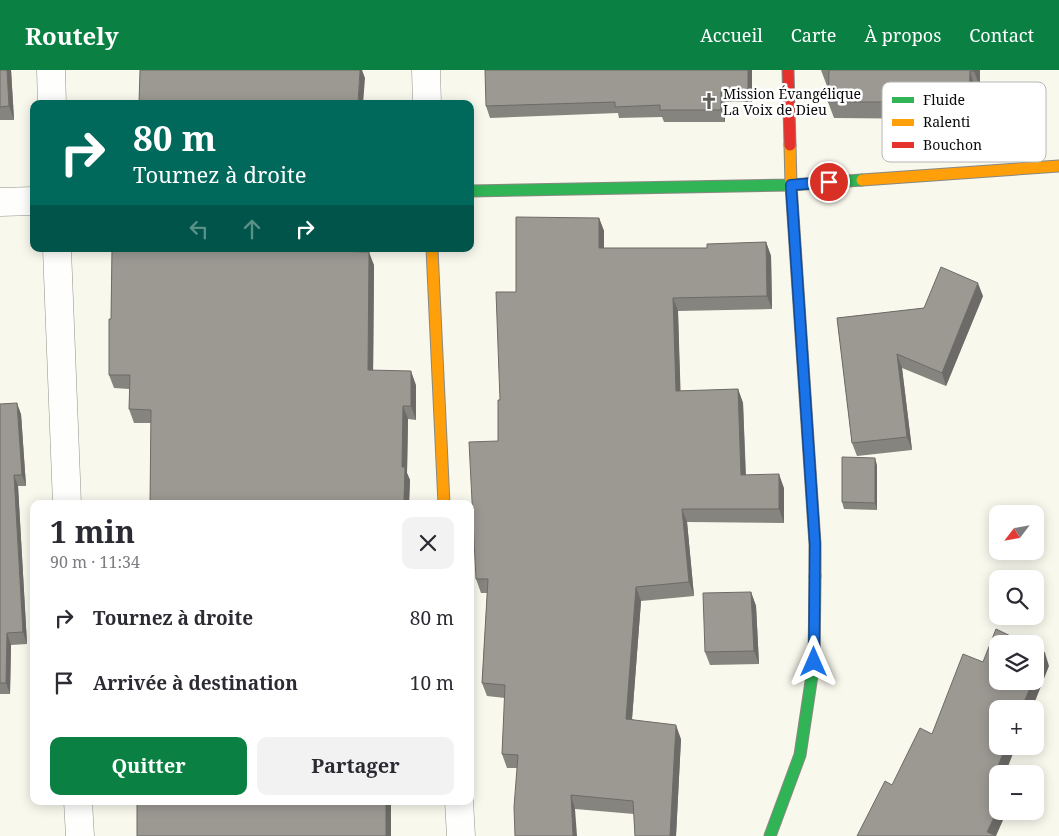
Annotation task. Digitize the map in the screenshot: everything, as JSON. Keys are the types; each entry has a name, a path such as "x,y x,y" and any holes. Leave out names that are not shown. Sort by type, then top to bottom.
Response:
{"street":[{"path":"51,70 52,100"},
{"path":"426,70 427,100"},
{"path":"770,836 800,755 814,662 815,544 791,185 788,70"},
{"path":"474,192 791,185 1059,166"},
{"path":"0,202 30,201"},
{"path":"56,252 67,500"},
{"path":"432,252 444,500"},
{"path":"78,805 80,836"},
{"path":"459,805 460,836"}],"building":[{"path":"0,70 7,70 9,106 0,107"},
{"path":"140,70 360,70 358,100 139,100"},
{"path":"485,70 748,70 748,91 721,91 721,110 660,110 660,105 615,107 615,102 486,106"},
{"path":"829,70 974,70 970,71 970,82 882,82 882,102 828,102"},
{"path":"516,217 599,218 599,248 707,248 707,244 766,242 767,296 673,298 676,391 738,389 741,475 779,474 779,509 682,509 689,582 636,587 626,719 676,725 670,836 635,836 633,801 571,795 573,836 515,836 514,807 518,755 502,754 505,685 482,683 488,579 476,579 474,500 472,500 469,442 498,441 498,400 500,400 496,292 516,292"},
{"path":"112,252 369,252 368,370 411,371 411,406 403,406 402,467 405,467 404,500 150,500 151,410 129,409 130,375 109,375 109,319 111,319"},
{"path":"941,267 978,283 942,373 897,354 907,437 852,443 837,318 924,308"},
{"path":"17,403 22,475 14,475 23,632 7,633 6,683 0,683 0,404"},
{"path":"842,457 875,458 875,503 842,502"},
{"path":"751,592 754,651 705,652 703,593"},
{"path":"996,629 1008,635 994,635"},
{"path":"989,647 989,690 1029,690 1025,700 989,700 989,755 1002,755 998,765 989,765 989,820 993,820 987,832 996,836 857,836 885,781 892,785 920,728 932,734 963,654 983,662"},
{"path":"137,805 386,805 386,836 137,836"}],"traffic: fast":[{"path":"474,191 791,185 862,180"},
{"path":"770,836 800,755 814,662 815,576"}],"traffic: slow":[{"path":"790,145 791,185 815,544 815,576"},
{"path":"862,180 1059,166"},
{"path":"432,252 444,500"}],"traffic: jam":[{"path":"788,70 790,145"}],"place":[{"name":"Mission Évangélique La Voix de Dieu","path":"709,101"}],"route":[{"path":"814,662 815,544 791,185 829,182"}]}
